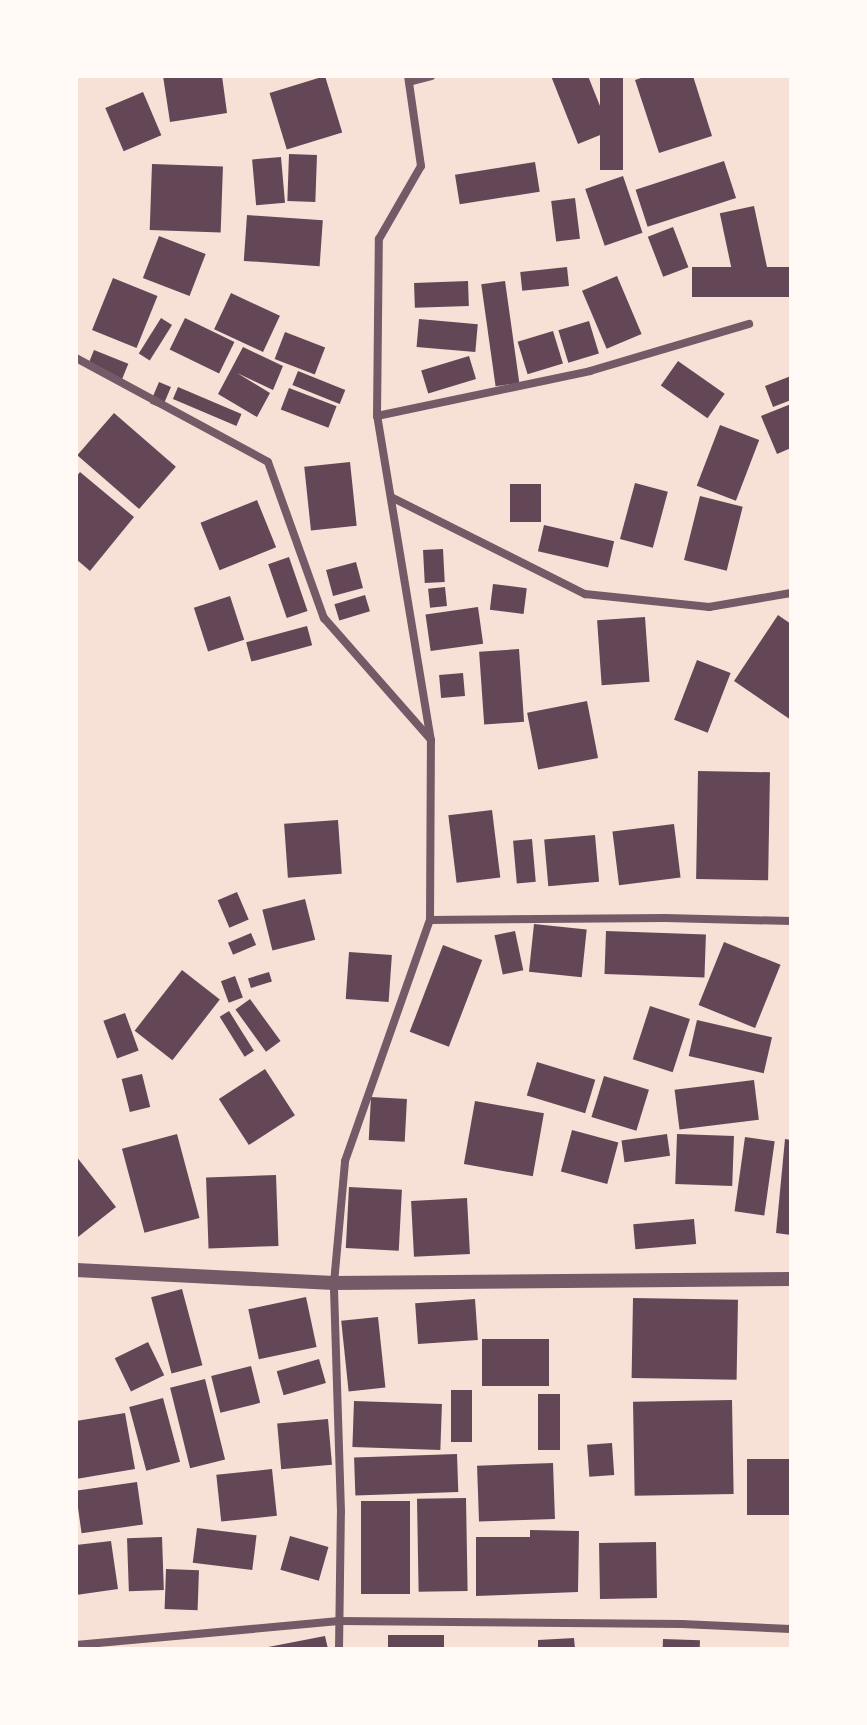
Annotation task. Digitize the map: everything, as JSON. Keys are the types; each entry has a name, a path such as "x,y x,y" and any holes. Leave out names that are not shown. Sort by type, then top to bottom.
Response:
{"street":[{"path":"339,1649 341,1512 334,1283 345,1161 430,920 431,741 377,416 379,239 421,166 408,79 431,76"},
{"path":"377,416 590,371 749,324"},
{"path":"76,358 268,462 324,618 431,741"},
{"path":"393,498 585,594 709,607 791,593"},
{"path":"430,920 665,918 791,921"},
{"path":"76,1270 334,1283 791,1279"},
{"path":"76,1645 339,1621 682,1624 791,1629"}],"building":[{"path":"163,76 222,76 227,113 170,122"},
{"path":"325,76 342,132 287,149 270,93"},
{"path":"551,76 588,76 610,131 578,144"},
{"path":"600,76 623,76 623,170 600,170"},
{"path":"647,76 693,76 712,136 659,153 635,80"},
{"path":"143,92 161,135 124,151 105,108"},
{"path":"289,154 317,155 315,202 287,201"},
{"path":"281,157 285,203 256,205 252,160"},
{"path":"724,161 736,198 648,227 636,190"},
{"path":"535,162 540,192 460,204 455,175"},
{"path":"152,164 223,166 221,232 150,230"},
{"path":"623,176 643,233 605,246 585,189"},
{"path":"575,198 580,239 556,242 551,201"},
{"path":"754,206 767,268 733,275 720,213"},
{"path":"247,215 323,220 320,266 244,261"},
{"path":"673,227 688,267 663,277 648,237"},
{"path":"159,236 206,254 190,296 143,278"},
{"path":"567,267 569,286 522,291 520,272"},
{"path":"692,267 791,267 791,297 692,297"},
{"path":"617,276 642,334 607,349 582,291"},
{"path":"113,278 158,296 137,348 92,330"},
{"path":"468,281 469,306 415,308 414,283"},
{"path":"505,281 519,383 496,386 481,284"},
{"path":"231,293 280,316 263,352 214,329"},
{"path":"161,318 172,325 150,361 139,354"},
{"path":"185,318 234,342 219,374 170,349"},
{"path":"419,319 478,324 475,352 417,347"},
{"path":"589,321 599,354 568,363 558,330"},
{"path":"553,331 563,364 528,374 518,342"},
{"path":"285,332 325,347 315,374 275,359"},
{"path":"243,347 283,366 273,390 237,373 270,393 257,417 218,394"},
{"path":"94,350 128,364 122,380 88,366"},
{"path":"469,356 476,379 428,394 421,371"},
{"path":"678,361 725,394 707,418 661,386"},
{"path":"298,371 345,390 340,404 292,385"},
{"path":"791,376 791,400 773,407 765,386"},
{"path":"159,382 171,387 162,408 150,403"},
{"path":"178,387 242,414 236,426 173,399"},
{"path":"289,388 337,406 328,428 281,409"},
{"path":"791,404 791,448 777,454 761,416"},
{"path":"114,413 176,467 139,509 77,455"},
{"path":"720,425 759,440 736,501 697,486"},
{"path":"350,462 357,526 311,530 304,467"},
{"path":"80,472 134,517 90,571 76,559 76,477"},
{"path":"635,483 668,492 653,548 620,539"},
{"path":"510,484 541,484 541,522 510,522"},
{"path":"700,496 743,507 727,571 684,560"},
{"path":"257,500 276,547 220,570 200,523"},
{"path":"544,525 614,541 608,568 538,551"},
{"path":"443,549 445,582 425,583 423,550"},
{"path":"289,557 308,611 287,618 268,564"},
{"path":"356,562 363,588 333,596 326,570"},
{"path":"493,584 527,588 524,614 490,610"},
{"path":"445,587 447,606 430,608 428,589"},
{"path":"365,595 370,611 339,621 334,604"},
{"path":"230,596 244,640 208,651 194,608"},
{"path":"478,607 483,644 431,651 426,614"},
{"path":"778,615 791,624 791,720 734,681"},
{"path":"645,617 650,682 602,685 597,620"},
{"path":"307,626 312,645 251,662 246,642"},
{"path":"519,649 524,722 484,725 479,652"},
{"path":"697,660 731,673 708,733 674,720"},
{"path":"463,673 465,696 441,698 439,675"},
{"path":"587,701 598,758 538,770 527,713"},
{"path":"698,771 770,772 768,880 696,879"},
{"path":"492,810 500,877 457,883 448,815"},
{"path":"338,820 342,874 288,878 284,824"},
{"path":"674,824 681,878 619,885 612,832"},
{"path":"595,835 599,882 548,886 544,839"},
{"path":"532,839 536,882 517,883 513,841"},
{"path":"237,892 249,920 229,928 218,900"},
{"path":"305,899 315,940 272,950 262,910"},
{"path":"534,924 587,930 582,977 529,972"},
{"path":"515,931 523,970 503,974 494,935"},
{"path":"606,931 706,934 704,977 604,974"},
{"path":"251,933 256,945 233,955 228,943"},
{"path":"724,942 781,965 755,1028 699,1005"},
{"path":"443,945 482,960 449,1047 410,1032"},
{"path":"349,952 392,955 389,1002 346,999"},
{"path":"182,970 220,1000 172,1060 135,1031"},
{"path":"269,972 272,982 251,988 248,978"},
{"path":"235,976 243,998 229,1003 221,981"},
{"path":"250,999 281,1041 266,1052 235,1010"},
{"path":"650,1006 690,1019 673,1072 633,1059"},
{"path":"229,1011 254,1051 245,1057 220,1017"},
{"path":"125,1013 139,1051 117,1058 103,1021"},
{"path":"697,1020 772,1037 764,1073 689,1056"},
{"path":"537,1062 595,1080 585,1113 527,1095"},
{"path":"265,1069 295,1115 249,1145 219,1099"},
{"path":"142,1074 150,1107 130,1112 122,1079"},
{"path":"604,1076 649,1090 636,1131 591,1117"},
{"path":"754,1080 759,1120 679,1129 675,1090"},
{"path":"371,1097 407,1099 405,1142 369,1140"},
{"path":"475,1101 544,1113 533,1176 464,1164"},
{"path":"572,1130 618,1142 607,1184 561,1172"},
{"path":"177,1134 200,1218 144,1233 122,1149"},
{"path":"667,1134 670,1156 625,1162 621,1140"},
{"path":"677,1134 734,1136 732,1186 675,1184"},
{"path":"745,1137 775,1141 764,1215 735,1211"},
{"path":"785,1139 791,1140 791,1235 776,1233"},
{"path":"76,1156 116,1207 78,1237 76,1235"},
{"path":"276,1175 278,1246 209,1248 206,1177"},
{"path":"349,1187 402,1190 399,1251 346,1248"},
{"path":"467,1198 470,1254 414,1257 411,1201"},
{"path":"694,1219 696,1244 635,1249 633,1224"},
{"path":"182,1289 202,1365 172,1374 151,1297"},
{"path":"306,1297 317,1347 259,1359 248,1309"},
{"path":"633,1298 738,1300 737,1380 632,1378"},
{"path":"475,1299 478,1340 418,1344 415,1303"},
{"path":"378,1317 385,1388 349,1391 341,1321"},
{"path":"482,1339 549,1339 549,1386 482,1386"},
{"path":"148,1342 164,1375 131,1391 115,1358"},
{"path":"319,1359 326,1383 284,1395 277,1371"},
{"path":"251,1366 260,1403 220,1413 211,1376"},
{"path":"205,1379 225,1460 190,1468 170,1388"},
{"path":"451,1390 472,1390 472,1442 451,1442"},
{"path":"538,1394 560,1394 560,1450 538,1450"},
{"path":"163,1398 180,1462 146,1471 129,1407"},
{"path":"732,1400 734,1494 635,1496 633,1402"},
{"path":"354,1401 442,1404 440,1450 352,1447"},
{"path":"125,1413 135,1469 76,1479 76,1421"},
{"path":"328,1419 332,1465 281,1469 277,1423"},
{"path":"612,1443 614,1475 589,1477 587,1445"},
{"path":"457,1454 458,1492 355,1496 354,1458"},
{"path":"747,1459 791,1459 791,1515 747,1515"},
{"path":"553,1463 555,1519 479,1522 477,1466"},
{"path":"272,1469 277,1516 221,1522 216,1475"},
{"path":"137,1482 143,1525 82,1533 76,1491"},
{"path":"466,1498 468,1591 419,1592 417,1499"},
{"path":"361,1501 410,1501 410,1594 361,1594"},
{"path":"197,1528 257,1535 252,1570 193,1563"},
{"path":"530,1530 579,1531 578,1592 476,1596 476,1537 530,1537"},
{"path":"290,1536 328,1547 319,1581 280,1570"},
{"path":"162,1537 164,1590 129,1591 127,1538"},
{"path":"111,1541 118,1589 76,1595 76,1545"},
{"path":"656,1542 657,1598 600,1599 599,1543"},
{"path":"166,1569 199,1570 198,1610 165,1609"},
{"path":"388,1635 444,1635 444,1649 388,1649"},
{"path":"325,1636 328,1649 263,1648"},
{"path":"574,1638 575,1649 538,1649 538,1640"},
{"path":"663,1639 700,1640 700,1649 663,1649"}]}
